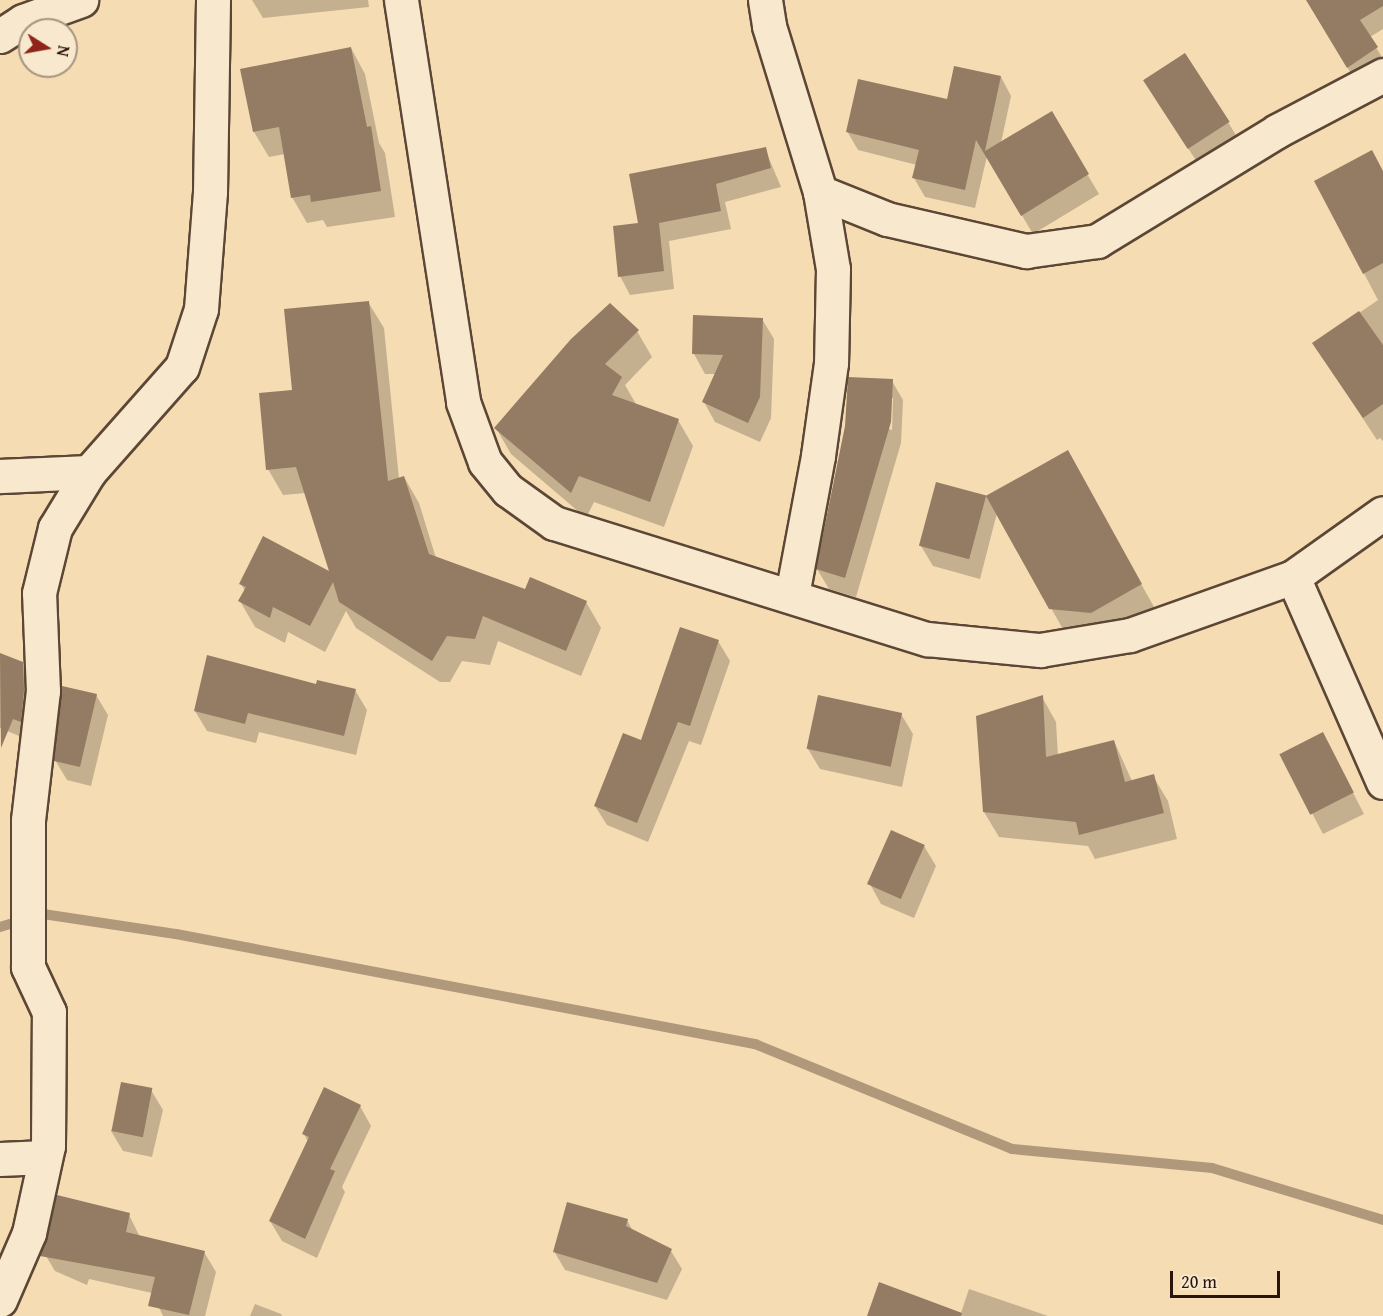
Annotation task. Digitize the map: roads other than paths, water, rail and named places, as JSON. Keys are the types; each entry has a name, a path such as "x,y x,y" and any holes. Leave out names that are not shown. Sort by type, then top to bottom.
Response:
{"street":[{"path":"0,36 23,21 81,0"},
{"path":"0,1300 29,1233 45,1157 49,1012 28,967 28,820 43,691 39,593 55,528 89,472 182,368 201,309 210,192 213,0"},
{"path":"401,0 463,402 485,462 508,490 554,523 792,595 927,639 1041,650 1130,635 1293,577 1383,513"},
{"path":"765,0 769,26 820,192 833,269 831,363 792,595"},
{"path":"820,192 887,219 1026,250 1096,241 1368,79 1383,75"},
{"path":"0,476 89,472"},
{"path":"1293,577 1383,782"},
{"path":"0,1159 45,1157"}],"waterway":[{"path":"0,927 43,914 176,934 755,1044 1012,1149 1212,1168 1383,1220"}]}
